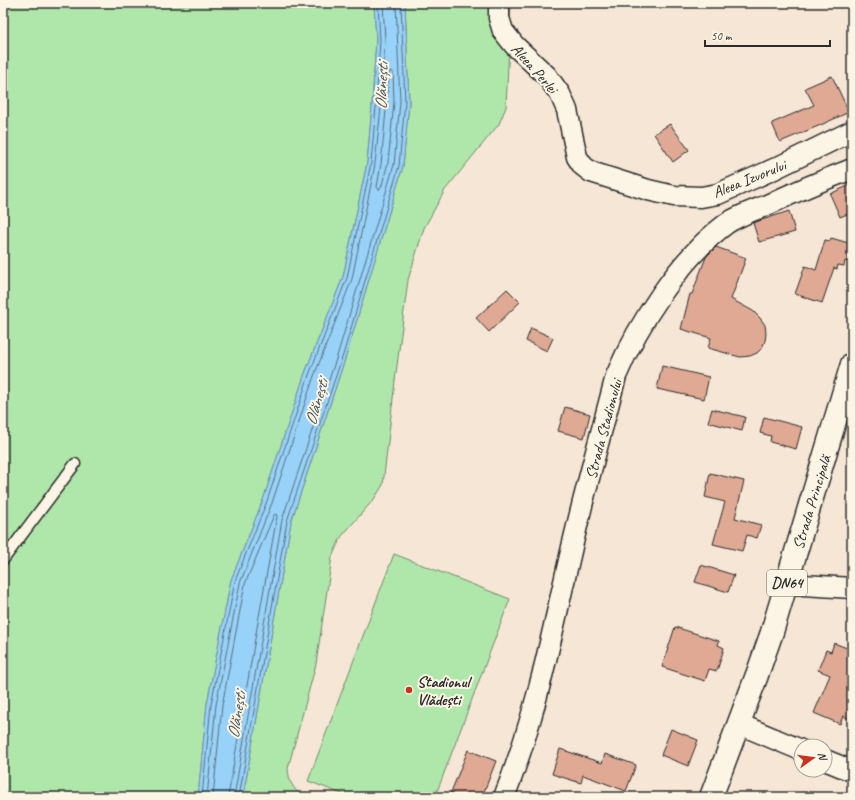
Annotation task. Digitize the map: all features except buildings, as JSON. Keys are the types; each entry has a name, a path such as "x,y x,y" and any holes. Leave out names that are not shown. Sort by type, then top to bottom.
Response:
{"main road":[{"name":"Strada Principală","path":"711,797 757,675 787,584 852,364"}],"street":[{"name":"Aleea Perlei","path":"499,3 499,18 504,31 515,46 547,76 560,94 567,110 577,157"},
{"name":"Aleea Izvorului","path":"577,157 582,166 591,172 648,190 674,196 701,196 718,194 774,169 852,131"},
{"name":"Strada Stadionului","path":"504,797 514,773 533,712 577,526 616,376 636,334 686,262 728,223 825,179 852,169"},
{"path":"718,194 728,223"},
{"path":"787,584 852,588"},
{"path":"739,724 793,747"},
{"path":"833,763 852,771"}],"lane":[{"path":"3,560 74,464"}],"green space":[{"path":"3,3 374,3 376,39 367,163 343,277 305,373 263,500 231,580 207,704 198,797 3,797"},
{"path":"405,3 511,3 506,107 499,124 445,190 424,228 408,280 383,485 374,499 341,537 332,557 316,664 288,768 289,777 292,784 303,797 243,797 291,522 346,356 403,166 409,102"},
{"name":"Stadionul Vlădești","path":"394,554 510,599 435,797 350,797 308,781"}],"water":[{"name":"Olănești","path":"374,3 405,3 409,103 403,166 346,356 291,522 243,797 198,797 207,704 231,580 263,500 305,373 343,277 367,163 376,39"}],"place":[{"name":"Stadionul Vlădești","path":"409,690"}]}
